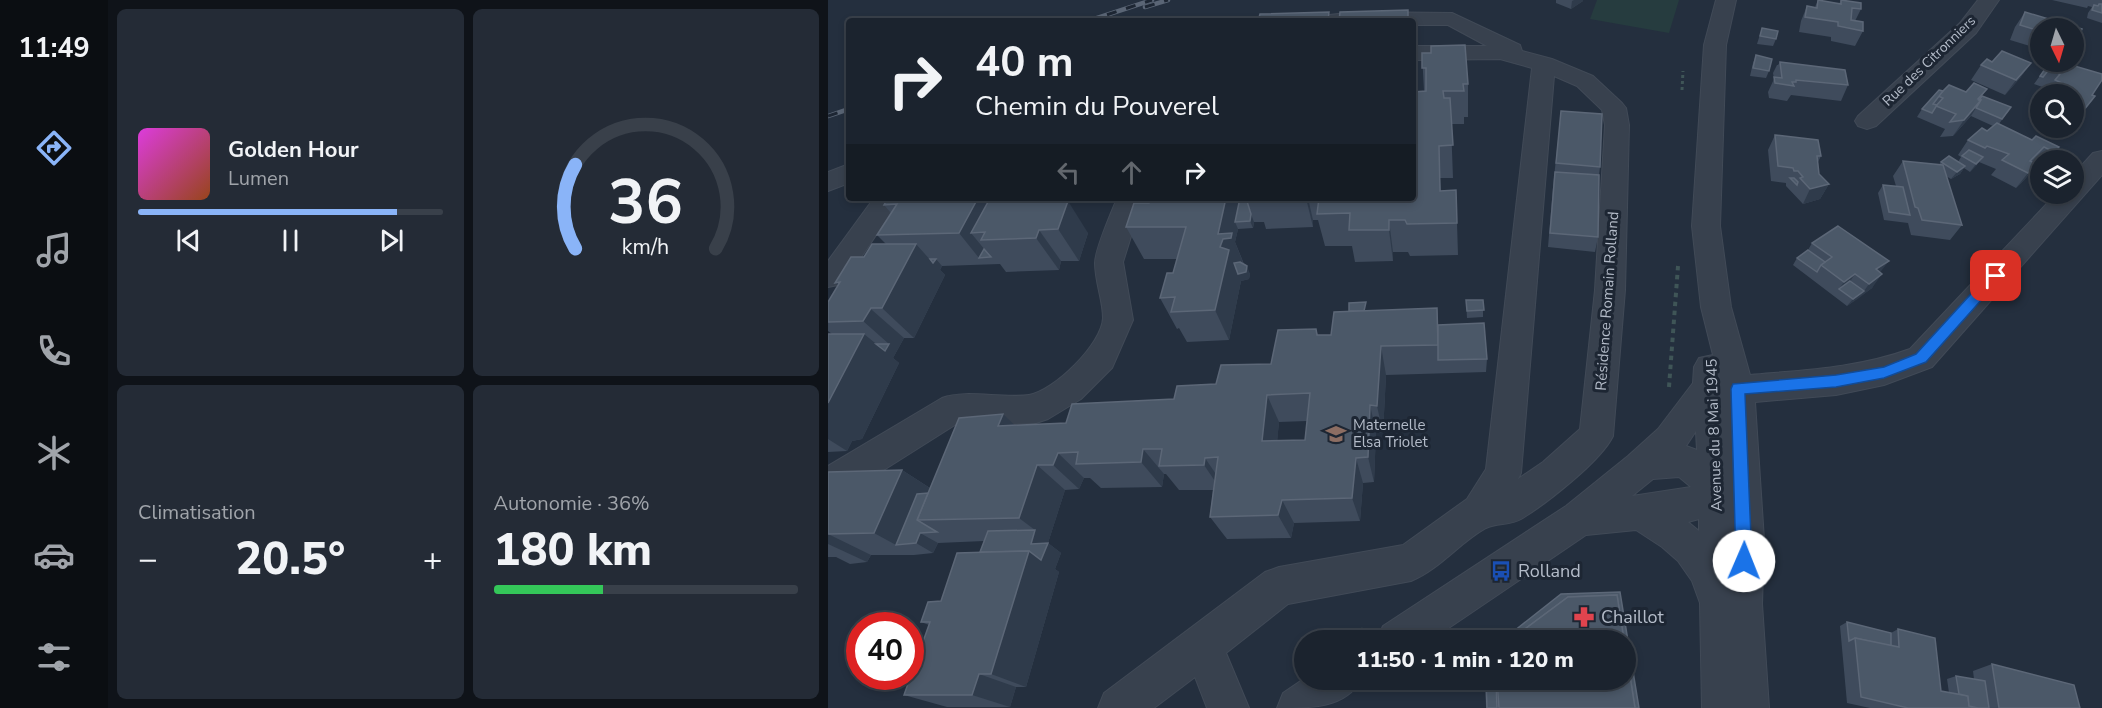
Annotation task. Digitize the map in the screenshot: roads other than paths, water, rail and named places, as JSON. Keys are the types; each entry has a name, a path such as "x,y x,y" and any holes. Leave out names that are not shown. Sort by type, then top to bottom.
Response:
{"street":[{"name":"Avenue du 8 Mai 1945","path":"1723,708 1719,600 1729,489 1724,388 1706,226 1710,99 1715,45 1726,0"},
{"name":"Rue des Citronniers","path":"1867,121 1968,28 1989,0"},
{"name":"Résidence Romain Rolland","path":"1416,19 1452,19 1537,62 1585,81 1614,108 1617,126 1611,290 1596,436 1555,473 1508,507 1480,511"},
{"name":"Résidence Romain Rolland","path":"1416,53 1501,52 1537,62"},
{"name":"Résidence Romain Rolland","path":"1119,708 1279,586 1411,561 1480,511 1503,473 1537,62"},
{"path":"2084,179 2102,159"},
{"path":"828,182 846,174"},
{"path":"830,285 886,201"},
{"path":"828,485 954,408 981,411 1036,409 1069,389 1101,359 1118,320 1109,262 1129,201"},
{"path":"1412,630 1579,518 1639,468 1724,388 1836,381 1884,372 1921,358 2061,204"},
{"path":"1639,468 1655,462 1685,461 1705,477 1729,489 1745,540 1743,604 1748,708"},
{"path":"1579,518 1702,502 1729,489"},
{"path":"1639,512 1660,523 1686,543 1705,565 1719,600"},
{"path":"1203,646 1228,708"},
{"path":"1298,708 1325,690"}],"railway":[{"path":"1097,18 1152,0"},
{"path":"1145,7 1168,0"},
{"path":"828,116 846,110"}],"place":[{"name":"Maternelle Elsa Triolet","path":"1336,434"},
{"name":"Rolland","path":"1501,571"},
{"name":"Chaillot","path":"1584,617"}]}
